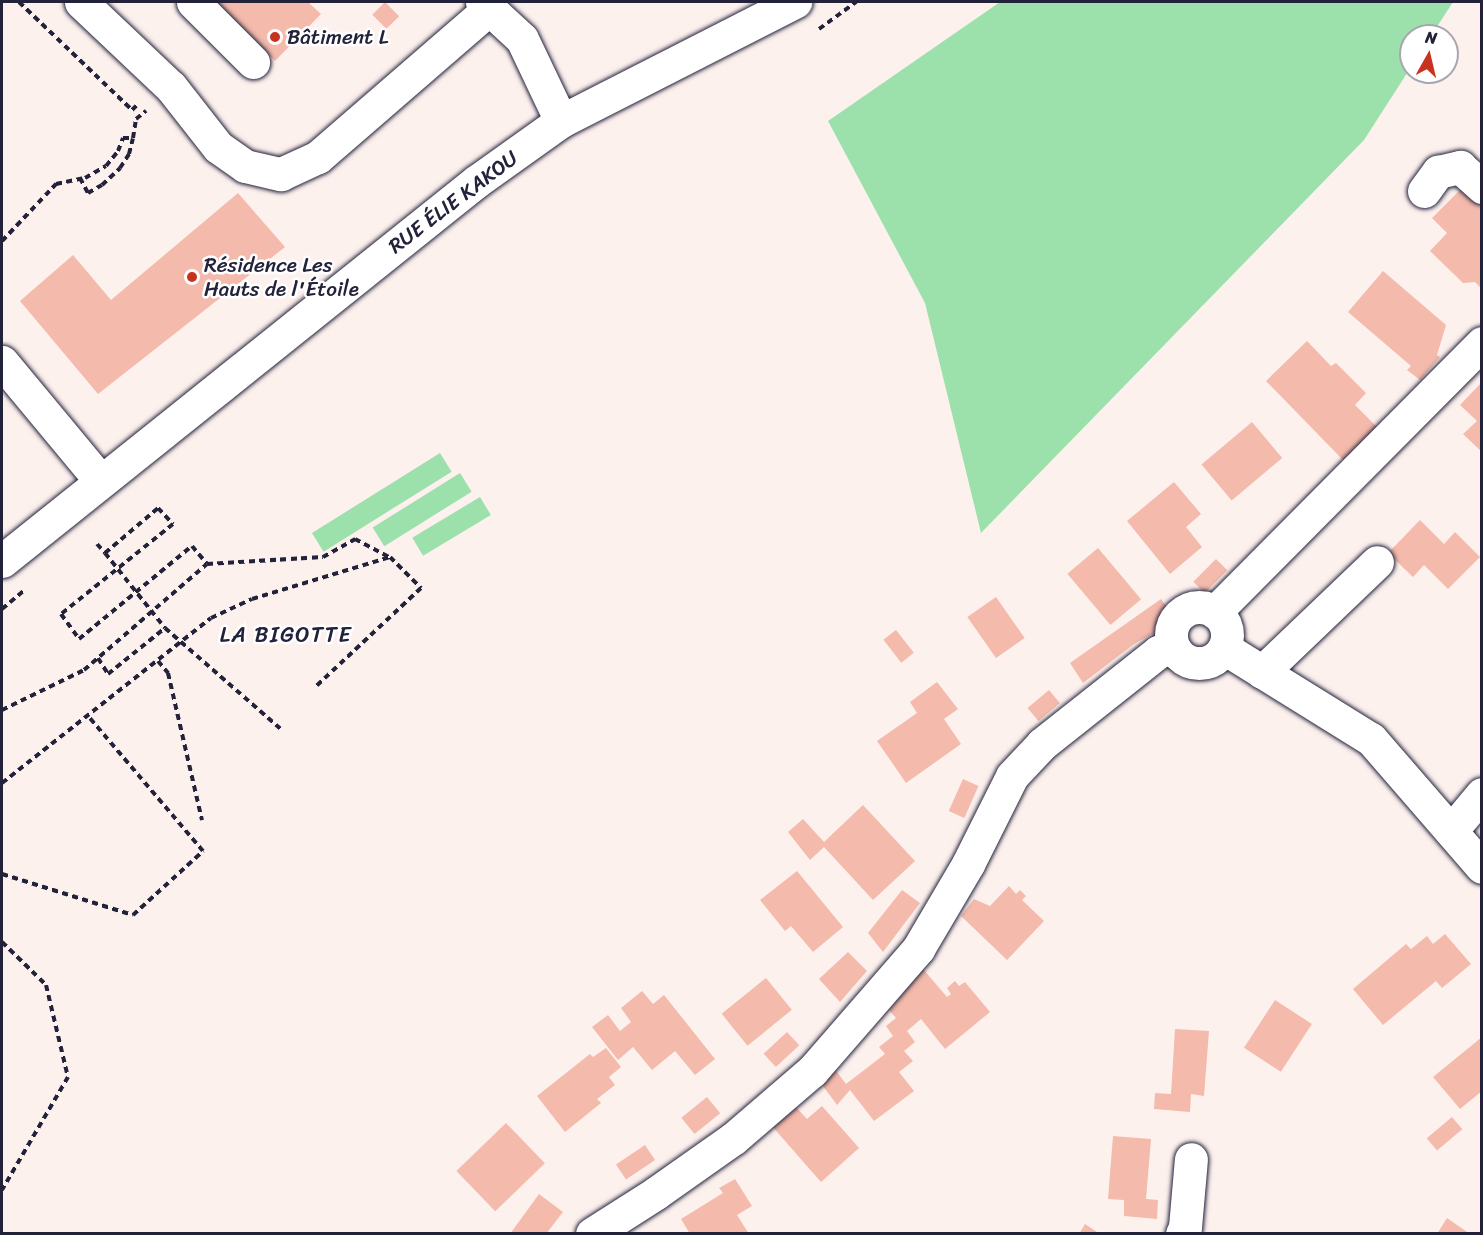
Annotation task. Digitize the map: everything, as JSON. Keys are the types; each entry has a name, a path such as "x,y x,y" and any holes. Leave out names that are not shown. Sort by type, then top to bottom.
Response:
{"street":[{"path":"81,2 171,87 218,147 245,166 281,174 318,157 486,5 522,39 561,121"},
{"path":"193,2 254,62"},
{"name":"RUE ÉLIE KAKOU","path":"2,561 100,480 477,181 561,121 795,2"},
{"path":"1424,191 1438,172 1460,167 1482,186"},
{"path":"1215,612 1482,344"},
{"path":"2,362 100,480"},
{"path":"1262,672 1377,562"},
{"path":"1198,607 1215,612 1222,619 1227,631 1224,648 1214,660 1198,665 1178,655 1172,646 1171,627 1179,614 1198,607"},
{"path":"592,1233 656,1193 734,1138 812,1071 918,949 968,864 1012,776 1059,730 1158,652 1172,646"},
{"path":"1224,648 1371,739 1482,867"},
{"path":"1451,831 1482,794"},
{"path":"1182,1233 1185,1227 1191,1159"}],"path":[{"path":"19,2 132,110 145,98"},
{"path":"815,32 856,2"},
{"path":"80,178 88,193 120,168 129,154 136,119 152,106"},
{"path":"2,242 56,184 80,178 106,166 118,151 123,138 133,138"},
{"path":"105,553 158,508 173,524 61,614 79,639 192,546 207,564"},
{"path":"2,710 84,670 207,564 323,557 355,539 390,557 421,588 314,688"},
{"path":"97,544 165,628 283,731"},
{"path":"2,783 212,618 252,599 390,557"},
{"path":"98,658 108,674 165,628"},
{"path":"158,662 168,673 202,820"},
{"path":"2,874 133,915 203,851 88,717"},
{"path":"2,942 46,985 68,1077 2,1190"}],"green space":[{"path":"1000,2 1453,2 1439,24 1399,24 1400,84 1364,140 981,533 925,303 828,121"},
{"path":"440,453 452,472 324,552 312,533"},
{"path":"460,473 472,492 384,546 373,528"},
{"path":"480,497 491,515 423,556 412,538"}],"building":[{"name":"Bâtiment L","path":"216,2 308,2 321,14 275,61"},
{"path":"385,2 399,16 386,29 372,15"},
{"path":"1466,184 1482,199 1482,289 1475,282 1463,283 1430,251 1447,233 1432,218"},
{"name":"Résidence Les Hauts de l'Étoile","path":"238,193 285,247 98,394 20,301 73,255 111,300"},
{"path":"1383,271 1446,325 1437,355 1440,357 1420,380 1407,370 1411,366 1348,312"},
{"path":"1307,341 1331,366 1336,363 1366,393 1355,405 1377,427 1343,460 1266,381"},
{"path":"1482,382 1482,452 1463,434 1477,421 1460,405"},
{"path":"1252,422 1282,458 1232,500 1201,464"},
{"path":"1174,482 1201,514 1186,527 1202,547 1170,574 1127,521"},
{"path":"1420,520 1444,544 1455,532 1480,557 1448,589 1424,565 1413,577 1388,553"},
{"path":"1098,548 1141,599 1110,625 1067,574"},
{"path":"1216,559 1227,570 1205,593 1193,582"},
{"path":"996,597 1025,638 996,658 967,617"},
{"path":"1161,599 1170,611 1157,631 1134,644 1083,683 1070,663"},
{"path":"896,630 914,653 901,663 883,640"},
{"path":"937,682 958,709 944,719 961,744 906,783 877,741 917,713 910,702"},
{"path":"1049,690 1060,703 1038,721 1028,708"},
{"path":"963,779 979,786 964,818 949,811"},
{"path":"863,805 915,861 873,900 824,847 810,860 788,832 803,819 824,842"},
{"path":"797,871 843,927 813,952 791,926 785,931 760,900"},
{"path":"1009,886 1016,894 1020,890 1026,896 1022,900 1044,921 1007,960 961,916 974,899 990,906"},
{"path":"902,890 920,903 883,952 868,933"},
{"path":"1445,934 1471,964 1442,988 1436,981 1383,1025 1353,989 1406,944 1411,949 1427,936 1433,944"},
{"path":"848,952 867,971 840,1002 819,979"},
{"path":"923,969 947,997 951,994 947,988 955,981 959,986 965,982 990,1012 945,1049 921,1019 907,1031 915,1042 904,1051 913,1061 899,1072 914,1091 874,1121 850,1090 837,1105 820,1082 834,1068 846,1084 885,1054 879,1047 893,1036 886,1026 896,1018 889,1010"},
{"path":"766,978 792,1010 748,1046 722,1014"},
{"path":"642,991 653,1004 664,995 715,1059 695,1075 675,1051 652,1070 633,1047 618,1060 592,1027 608,1015 620,1031 631,1022 621,1008"},
{"path":"1275,1000 1312,1024 1281,1072 1244,1048"},
{"path":"1175,1029 1209,1031 1204,1096 1191,1094 1190,1112 1154,1109 1155,1093 1171,1094"},
{"path":"787,1032 799,1045 776,1067 764,1054"},
{"path":"1482,1037 1482,1091 1460,1109 1433,1077"},
{"path":"606,1048 621,1067 609,1077 615,1085 597,1099 601,1103 565,1132 537,1096 590,1054 593,1057"},
{"path":"707,1097 720,1113 695,1134 681,1118"},
{"path":"794,1105 807,1119 822,1106 859,1148 821,1182 771,1125"},
{"path":"1452,1117 1462,1129 1437,1150 1427,1138"},
{"path":"506,1123 545,1163 495,1211 456,1171"},
{"path":"1113,1136 1151,1139 1146,1199 1158,1200 1157,1219 1124,1216 1124,1200 1108,1199"},
{"path":"645,1145 655,1160 626,1179 616,1165"},
{"path":"735,1179 752,1206 737,1215 749,1234 690,1234 681,1219 723,1193 719,1188"},
{"path":"539,1194 563,1212 546,1234 510,1234"},
{"path":"1447,1218 1470,1234 1437,1234"},
{"path":"1085,1224 1100,1234 1079,1234"}],"place":[{"name":"Bâtiment L","path":"275,37"},
{"name":"Résidence Les Hauts de l'Étoile","path":"192,277"}],"district":[{"name":"LA BIGOTTE","path":"286,635"}]}
